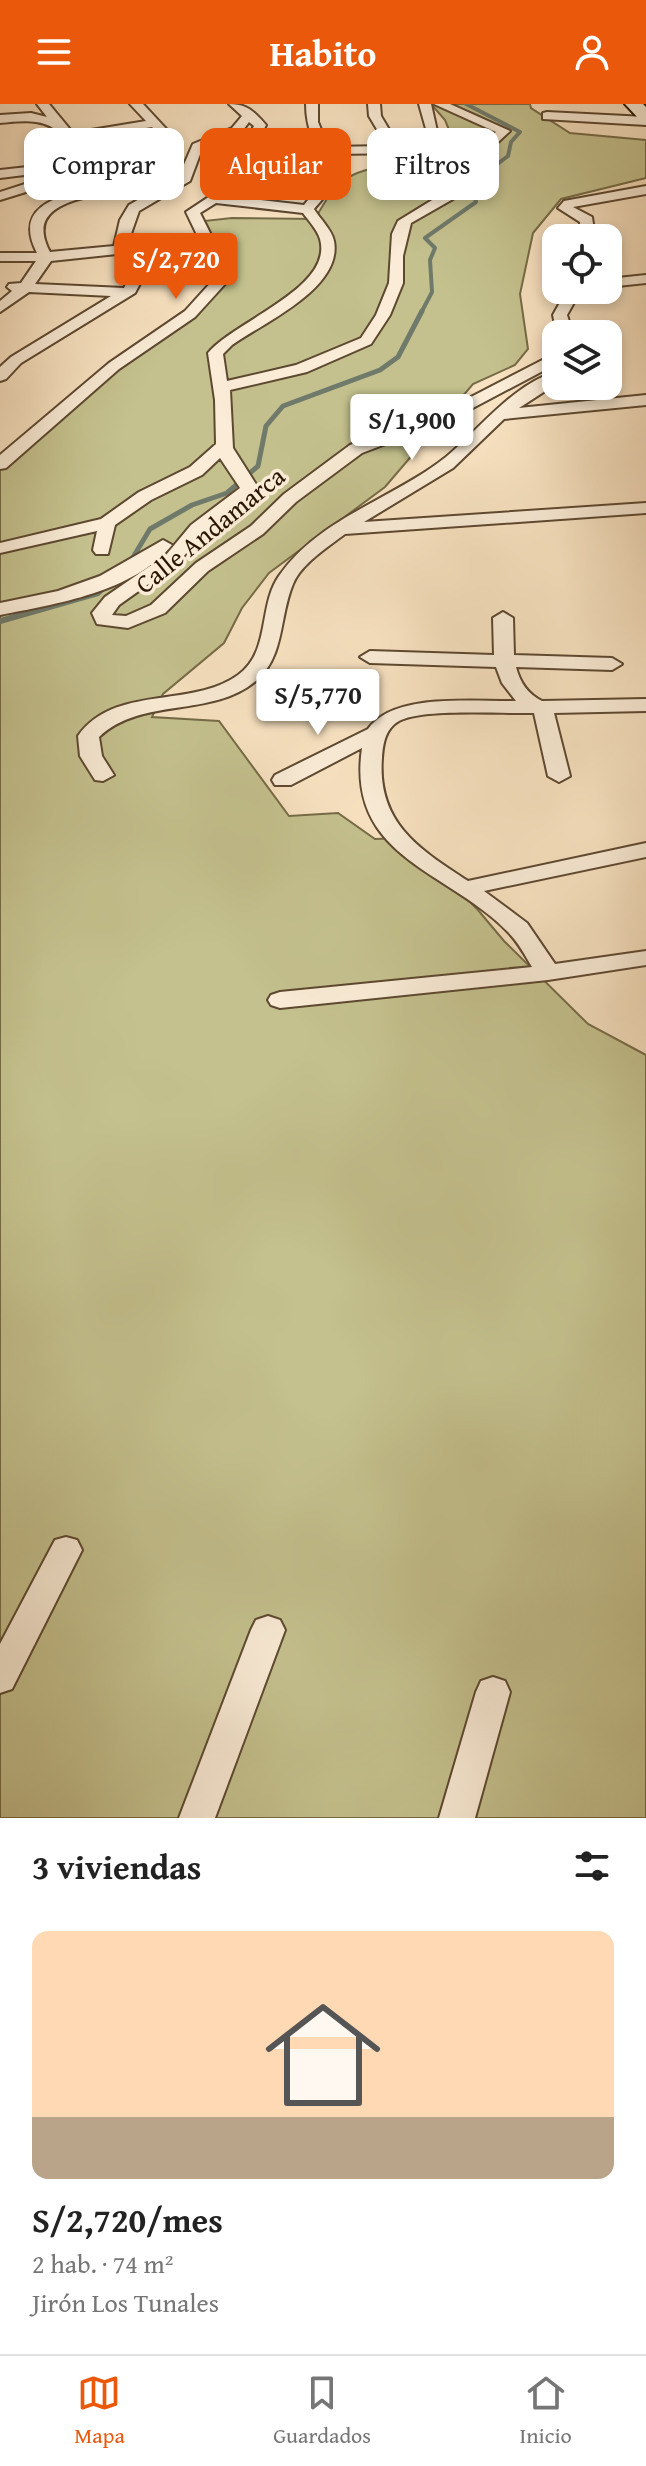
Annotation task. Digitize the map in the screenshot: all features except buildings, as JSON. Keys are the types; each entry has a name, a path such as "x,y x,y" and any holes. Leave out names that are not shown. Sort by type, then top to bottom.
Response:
{"street":[{"path":"43,104 62,128"},
{"path":"19,210 138,177 163,144 164,133 136,104"},
{"path":"235,104 250,113 260,125 258,128"},
{"path":"312,104 314,128"},
{"path":"374,104 381,128"},
{"path":"425,104 432,128"},
{"path":"223,387 301,369 366,341 383,315 396,283 399,234 405,221 448,196 448,173 452,163 504,131 440,104"},
{"path":"633,104 646,118"},
{"path":"0,376 16,360 126,292 136,278 120,245 122,232 134,208 177,185 185,178 197,147 236,131 250,113"},
{"path":"547,116 646,118"},
{"path":"0,119 31,117 58,123"},
{"path":"125,128 155,123"},
{"path":"0,174 24,173"},
{"path":"0,196 24,189"},
{"path":"587,224 587,220 565,208 569,204 646,190"},
{"path":"0,464 114,366 183,320 220,281 225,271 223,256 206,239 193,215 212,200"},
{"path":"222,200 307,209 314,200"},
{"name":"Calle Andamarca","path":"307,209 327,241 326,263 290,302 217,352 214,363 223,387 223,452 250,489 197,529 172,559 112,601 102,613 104,620 128,622 158,609 202,567 257,530 290,498 356,449 448,415 542,365"},
{"path":"19,210 32,219 32,237 46,257"},
{"path":"0,257 46,257 123,249"},
{"path":"0,308 26,287 46,257"},
{"path":"622,282 646,279"},
{"path":"0,287 126,292"},
{"path":"103,775 91,756 88,736 98,723 117,714 204,696 234,686 258,669 269,654 274,617 285,579 304,558 340,530 449,463 500,414 542,386"},
{"path":"500,414 646,400"},
{"path":"0,548 107,523 145,496 196,471 223,452"},
{"path":"340,530 646,508"},
{"path":"102,550 107,523"},
{"path":"0,609 94,586 142,562 169,539 197,529"},
{"path":"503,618 502,660 518,696 543,709 559,776"},
{"path":"370,657 612,664"},
{"path":"283,780 374,734 384,720 400,713 428,709 646,705"},
{"path":"374,734 369,778 376,806 391,831 407,847 516,926 548,973"},
{"path":"467,888 646,850"},
{"path":"280,1000 548,973 646,958"},
{"path":"0,1678 66,1550"},
{"path":"197,1818 268,1630"},
{"path":"457,1818 493,1692"}],"shaded area":[{"path":"431,104 530,104 531,108 570,133 646,140 646,178 561,199 533,233 520,294 528,349 515,365 473,384 385,487 269,573 242,608 224,643 163,694 152,717 219,721 289,816 338,813 375,839 407,838 588,1024 646,1055 646,1818 0,1818 0,469 107,375 193,316 227,273 204,221 232,218 315,219 326,200 351,200 351,176 367,170 367,200 499,200 499,128 448,128"}],"waterway":[{"path":"421,313 432,292 430,260 435,248 425,238 476,202 472,183 508,156 511,142 520,132 466,104"},
{"path":"132,559 150,529 192,505 227,493 258,466 266,426 283,406 380,370 398,357 422,311"},
{"path":"0,621 98,593 106,585"}]}
